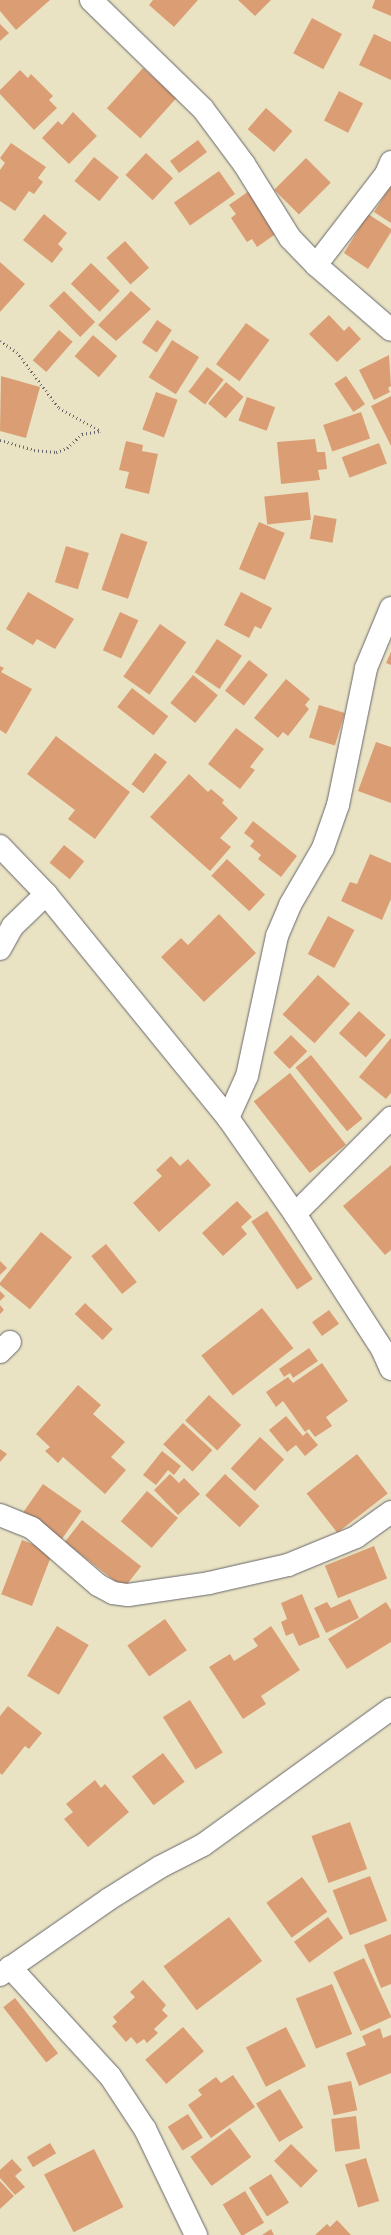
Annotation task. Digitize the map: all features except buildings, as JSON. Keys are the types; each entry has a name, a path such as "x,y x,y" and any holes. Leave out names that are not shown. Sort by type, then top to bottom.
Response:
{"street":[{"path":"91,0 203,109 244,164 290,238 316,265 391,330"},
{"path":"316,265 386,174 391,162"},
{"path":"228,1118 246,1076 277,936 290,905 323,848 338,805 366,668 391,608"},
{"path":"0,846 46,894 228,1118 295,1214 382,1349 391,1369"},
{"path":"0,949 13,926 46,894"},
{"path":"295,1214 391,1118"},
{"path":"0,1515 32,1528 98,1585 113,1593 128,1595 209,1583 288,1566 356,1537 391,1512"},
{"path":"196,2235 145,2128 110,2076 5,1971 108,1899 160,1867 203,1845 391,1709"}],"path":[{"path":"0,341 17,352 59,408 101,431 82,434 67,448 56,452 34,450 0,440"}]}
